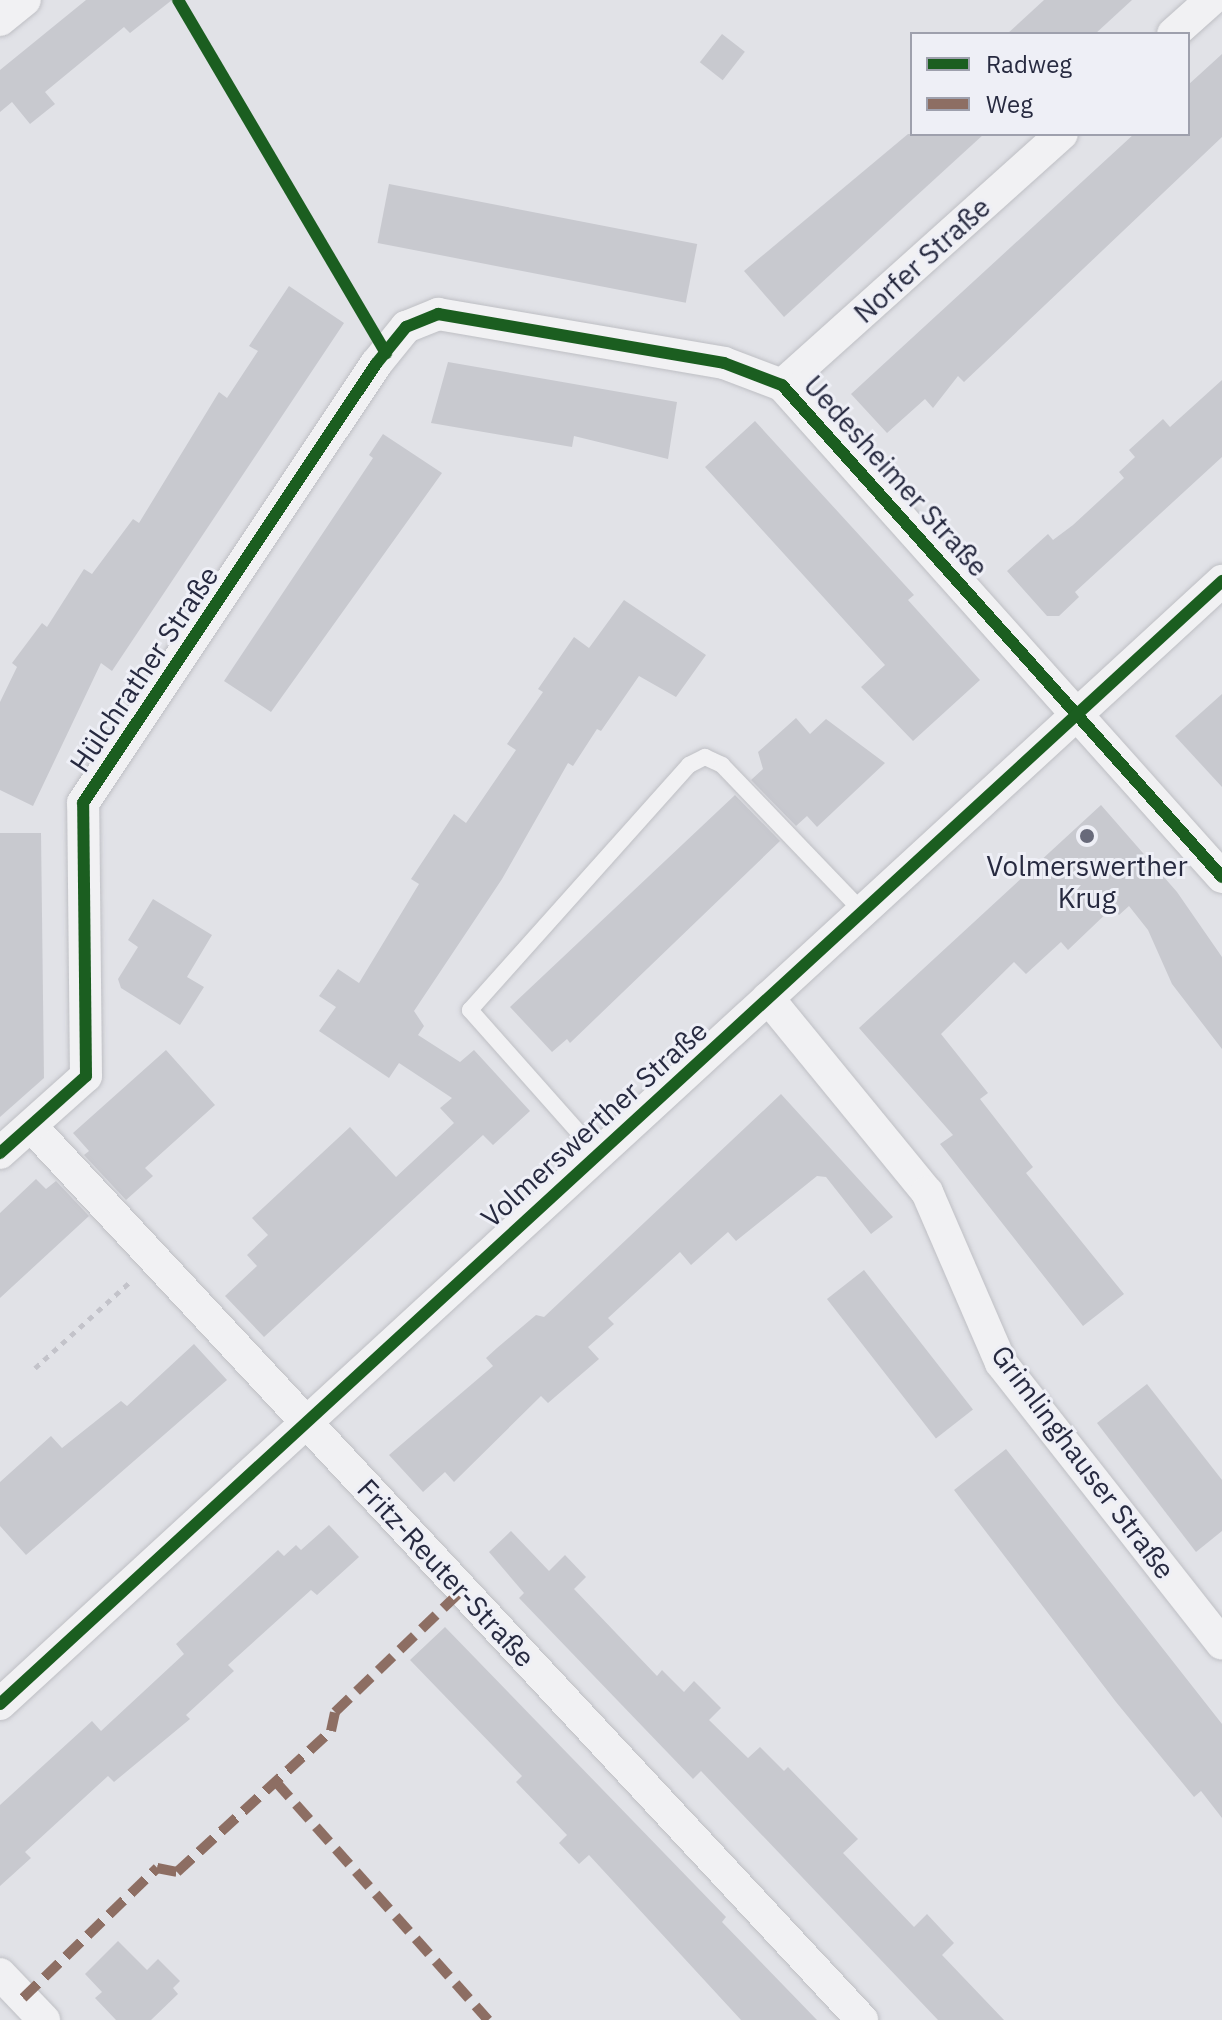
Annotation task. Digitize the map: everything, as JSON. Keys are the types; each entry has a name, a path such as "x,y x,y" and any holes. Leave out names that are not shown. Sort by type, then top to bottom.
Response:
{"street":[{"path":"0,20 25,0"},
{"path":"1175,32 1211,0"},
{"name":"Norfer Straße","path":"782,385 1060,136"},
{"name":"Uedesheimer Straße","path":"386,353 406,327 438,314 724,363 782,385 1079,713 1222,877"},
{"name":"Hülchrather Straße","path":"0,1153 86,1076 83,803 386,353"},
{"name":"Volmerswerther Straße","path":"0,1704 596,1152 863,912 1222,581"},
{"name":"Grimlinghauser Straße","path":"768,998 927,1192 1001,1363 1222,1644"},
{"name":"Fritz-Reuter-Straße","path":"31,1126 862,2020"},
{"path":"0,1974 44,2020"}],"lane":[{"name":"Volmerswerther Straße","path":"596,1152 470,1010 689,765 705,757 722,765 863,912"}],"path":[{"path":"35,1368 155,1259"}],"building":[{"path":"86,0 172,0 130,33 124,27 45,92 55,104 30,124 12,102 0,112 0,70"},
{"path":"1044,0 1132,0 1097,32 1009,32"},
{"path":"722,34 745,52 723,80 700,62"},
{"path":"1222,54 1222,137 964,382 958,376 933,408 925,399 887,433 851,394 1132,136 1190,136 1190,83"},
{"path":"908,134 982,136 784,317 744,271"},
{"path":"389,184 697,244 686,303 378,243"},
{"path":"289,286 344,323 112,671 101,663 33,806 0,790 0,702 17,667 12,663 42,623 47,627 84,569 92,574 133,519 139,523 219,392 227,398 258,351 249,346"},
{"path":"448,362 677,402 668,459 574,436 572,447 431,423"},
{"path":"1222,380 1222,457 1075,592 1079,597 1059,616 1047,616 1007,571 1048,534 1053,540 1073,525 1124,478 1119,472 1135,457 1129,450 1163,419 1170,427"},
{"path":"755,421 914,595 908,600 980,680 913,741 861,687 885,665 705,467"},
{"path":"383,434 442,473 271,712 224,681 373,458 369,455"},
{"path":"624,600 706,655 676,697 639,676 601,731 597,729 573,766 568,763 502,879 414,1011 424,1026 418,1035 460,1062 474,1050 530,1111 493,1145 483,1135 264,1337 225,1296 257,1266 247,1255 268,1235 252,1218 350,1127 396,1177 454,1123 440,1108 452,1098 399,1063 389,1078 319,1031 336,1007 319,996 338,969 359,983 419,884 411,879 454,814 466,823 516,750 507,744 543,692 538,689 574,637 589,648"},
{"path":"1222,694 1222,787 1175,736"},
{"path":"796,718 810,734 826,719 885,763 817,827 807,816 796,826 751,780 763,769 758,752"},
{"path":"735,795 780,841 570,1043 567,1039 552,1052 510,1007"},
{"path":"1101,805 1177,892 1222,957 1222,1049 1172,984 1148,930 1129,906 1119,915 1112,908 1068,950 1061,942 1026,974 1014,962 941,1034 988,1093 980,1099 1033,1167 1026,1173 1124,1294 1083,1326 940,1144 953,1135 859,1028"},
{"path":"0,833 41,833 44,1078 0,1117"},
{"path":"153,899 212,935 187,977 204,987 180,1025 121,988 118,979 138,947 128,940"},
{"path":"166,1050 215,1105 145,1168 153,1176 126,1200 84,1155 89,1151 73,1133"},
{"path":"781,1094 893,1217 871,1234 826,1177 817,1176 736,1241 728,1232 691,1265 680,1252 608,1318 614,1324 588,1347 599,1359 548,1403 541,1396 454,1482 445,1472 423,1492 389,1455 493,1366 486,1358 536,1315 544,1317"},
{"path":"36,1179 46,1189 56,1181 89,1216 0,1298 0,1213"},
{"path":"864,1270 973,1409 936,1438 827,1299"},
{"path":"194,1344 227,1380 26,1555 0,1526 0,1482 51,1436 62,1448 121,1401 127,1406"},
{"path":"1147,1384 1222,1480 1222,1531 1196,1552 1097,1423"},
{"path":"1006,1449 1222,1724 1222,1818 1201,1791 1194,1797 1116,1702 954,1490"},
{"path":"329,1525 359,1557 317,1595 311,1590 228,1665 234,1671 186,1715 190,1719 114,1782 108,1776 25,1852 31,1858 0,1886 0,1805 92,1721 101,1731 184,1654 176,1644 278,1550 284,1556 296,1545 301,1550"},
{"path":"511,1531 549,1571 565,1555 586,1577 574,1589 657,1676 662,1670 684,1692 694,1681 721,1708 709,1720 748,1758 760,1747 784,1771 788,1767 858,1839 843,1853 914,1927 927,1914 954,1943 942,1955 1004,2020 938,2020 701,1771 693,1779 519,1598 524,1593 489,1552"},
{"path":"445,1627 726,1917 722,1922 817,2020 741,2020 589,1855 579,1864 559,1843 567,1835 516,1782 522,1776 410,1660"},
{"path":"118,1941 147,1970 158,1959 180,1981 173,1988 178,1994 151,2020 116,2020 95,1998 102,1992 85,1974"}],"marked path":[{"path":"23,1998 157,1868 177,1872 331,1731 335,1712 462,1590"},
{"path":"276,1782 488,2020"}],"cycle path":[{"path":"178,0 386,353"},
{"path":"0,1153 86,1076 83,803 376,364 406,327 438,314 724,363 782,385 1222,877"},
{"path":"0,1704 1222,581"}],"place":[{"name":"Volmerswerther Krug","path":"1087,836"}]}
